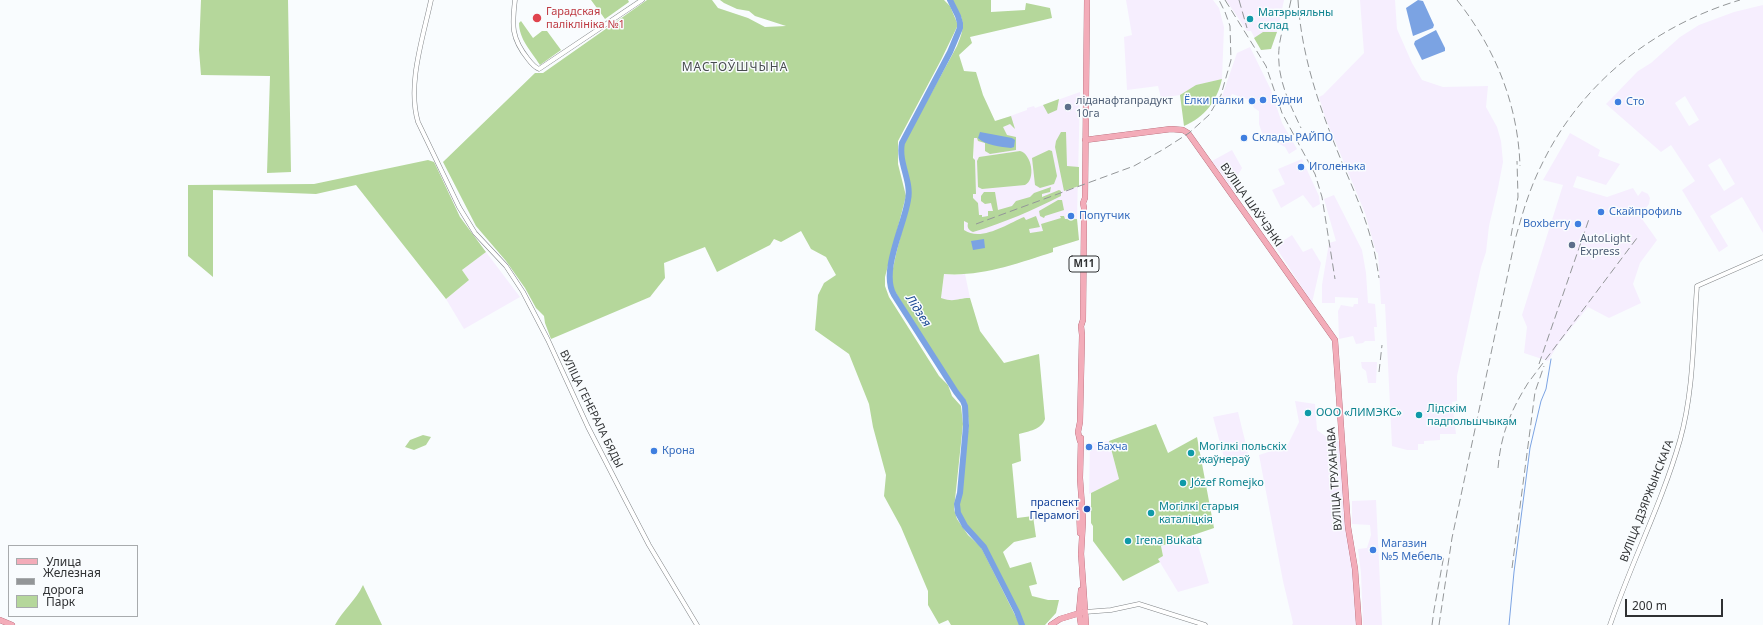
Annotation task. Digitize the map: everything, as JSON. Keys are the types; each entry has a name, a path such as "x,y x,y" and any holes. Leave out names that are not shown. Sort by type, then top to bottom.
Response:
{"main road":[{"name":"М11","path":"1082,612 1081,555 1084,520 1080,493 1080,441 1078,432 1080,422 1081,326 1083,320 1083,203 1085,198 1088,0"},
{"name":"ВУЛІЦА ШАЎЧЭНКІ","path":"1085,140 1171,129 1183,130 1194,141 1301,294"},
{"name":"ВУЛІЦА ТРУХАНАВА","path":"1301,294 1335,340 1348,527 1355,569 1359,625"},
{"path":"1051,625 1060,619 1082,612"},
{"path":"1081,625 1082,612"},
{"path":"1082,612 1086,625"},
{"path":"0,620 12,625"}],"street":[{"name":"ВУЛІЦА ГЕНЕРАЛА БЯДЫ","path":"431,0 414,86 414,109 418,122 459,207 475,233 506,266 520,287 649,545 697,625"},
{"path":"515,0 513,31 521,50 533,66 538,69 541,69 642,0"},
{"name":"ВУЛІЦА ДЗЯРЖЫНСКАГА","path":"1610,625 1668,477 1680,438 1692,373 1697,286 1763,257"},
{"path":"1082,612 1111,610 1139,604 1194,624 1205,625"}],"shaded area":[{"path":"1126,0 1213,0 1219,8 1224,27 1222,79 1197,85 1180,95 1161,98 1158,86 1127,90 1124,37 1132,35"},
{"path":"1226,0 1284,0 1278,29 1271,49 1261,50 1251,31 1247,31"},
{"path":"1360,0 1395,0 1397,29 1412,63 1422,80 1443,87 1488,86 1486,107 1497,127 1501,141 1503,162 1489,226 1486,252 1481,267 1457,376 1457,401 1452,402 1456,434 1440,434 1440,440 1424,441 1424,444 1418,444 1418,450 1407,450 1392,446 1385,304 1381,304 1378,253 1376,252 1365,213 1325,117 1319,97 1323,95 1364,53"},
{"path":"1763,5 1763,233 1742,197 1710,216 1728,246 1719,252 1682,190 1695,181 1671,145 1661,152 1606,104 1638,71 1651,63 1680,37 1699,25 1734,12","holes":["1685,96 1699,120 1689,126 1675,103","1720,158 1735,184 1724,191 1708,165"]},
{"path":"1250,47 1271,90 1282,123 1297,149 1289,154 1285,147 1263,136 1259,124 1259,111 1254,108 1249,100 1232,94 1228,101 1221,99 1237,53"},
{"path":"1080,92 1077,219 1079,240 1053,248 1053,252 1002,268 963,252 966,185 973,185 974,129 1027,110 1027,108 1034,106 1035,108"},
{"path":"1570,133 1600,150 1598,156 1620,164 1606,185 1577,176 1573,187 1607,197 1633,188 1638,196 1642,191 1648,194 1650,198 1649,204 1640,216 1657,240 1640,263 1633,284 1641,303 1609,318 1588,307 1559,343 1548,361 1524,353 1527,327 1522,315 1563,185 1543,180"},
{"path":"1232,150 1242,168 1237,177 1242,188 1234,191 1212,161"},
{"path":"1302,159 1319,196 1320,204 1313,208 1303,195 1281,208 1272,190 1285,184 1278,169"},
{"path":"1334,195 1362,250 1366,273 1368,303 1375,304 1377,327 1374,327 1375,341 1365,341 1363,343 1356,344 1353,336 1339,339 1338,311 1341,305 1353,307 1354,304 1358,304 1358,298 1335,297 1335,303 1322,303 1322,285 1329,243 1336,241 1324,199"},
{"path":"1292,235 1303,252 1312,248 1321,263 1312,303 1275,246"},
{"path":"486,252 520,297 464,329 446,299 469,280 462,270"},
{"path":"944,274 965,274 970,298 963,298 952,302 941,299"},
{"path":"1361,362 1377,362 1376,383 1368,383 1366,371 1362,368"},
{"path":"1295,401 1315,404 1317,430 1332,441 1340,441 1345,526 1352,564 1356,625 1292,625 1293,623 1283,581 1259,455 1287,446 1299,422"},
{"path":"1238,412 1249,457 1226,465 1213,417"},
{"path":"1109,441 1119,479 1089,494 1090,443"},
{"path":"1376,500 1382,625 1363,625 1361,573 1358,549 1367,548 1371,535 1370,525 1352,524 1352,501"},
{"path":"1195,535 1209,583 1178,592 1158,559 1163,556 1161,546"}],"green space":[{"path":"201,0 288,0 291,172 267,173 270,76 201,75 199,50"},
{"path":"591,0 628,0 629,2 605,19"},
{"path":"647,0 712,0 718,8 748,18 765,27 786,26 755,16 749,11 737,9 720,0 944,0 950,6 958,25 898,141 898,164 906,196 885,277 885,286 889,297 939,376 948,385 952,396 961,406 963,424 954,509 957,519 968,535 981,547 1020,625 951,625 948,620 939,624 928,605 928,591 901,527 884,496 886,475 873,427 869,404 849,354 815,330 818,295 824,283 836,275 826,257 811,249 801,231 781,242 774,239 770,245 717,272 705,247 664,263 665,278 650,297 551,339 544,316 536,308 525,288 506,261 476,226 443,162 535,73 543,73"},
{"path":"950,0 991,0 991,12 1025,10 1026,3 1050,8 1052,18 970,37 972,43 959,55 964,71 976,72 983,95 995,121 1011,116 1015,129 1010,124 1003,127 1007,135 1016,137 1016,150 990,154 985,151 985,143 978,141 977,138 974,138 973,158 975,160 976,194 973,194 973,198 978,203 979,215 982,215 982,217 988,216 988,211 993,211 991,203 985,204 981,201 981,196 984,192 995,192 998,210 1012,206 1016,201 1030,197 1034,193 1051,187 1050,192 1042,194 1042,197 1059,190 1061,191 1061,196 996,225 973,232 968,228 968,223 964,221 964,230 978,234 986,233 994,231 1024,217 1026,220 1036,216 1040,227 1029,229 1030,233 1043,231 1041,224 1061,218 1060,216 1064,216 1065,219 1077,219 1079,240 1053,248 1053,252 1000,268 972,273 944,274 941,298 953,300 970,298 980,331 1004,363 1039,354 1045,419 1038,428 1019,434 1021,461 1012,464 1017,518 1033,516 1036,537 1014,542 1003,552 1010,568 1031,562 1037,584 1029,586 1032,596 1048,600 1059,600 1056,613 1045,625 1024,625 984,544 972,532 961,516 958,509 969,424 966,401 944,372 891,285 896,254 911,195 907,170 904,162 904,143 957,46 962,32 963,27 961,17"},
{"path":"521,21 533,38 542,31 547,31 561,50 540,65 523,40 519,23"},
{"path":"1263,32 1277,32 1271,49 1261,50 1254,38"},
{"path":"1222,79 1217,94 1209,107 1198,118 1184,126 1180,95 1196,85"},
{"path":"1059,99 1057,110 1048,114 1043,105"},
{"path":"1061,132 1066,132 1067,166 1079,167 1079,186 1064,191 1055,147 1056,141"},
{"path":"1049,150 1052,151 1057,176 1054,184 1040,188 1035,185 1032,158"},
{"path":"1020,151 1027,157 1031,167 1031,178 1025,185 982,189 978,187 977,161 979,157"},
{"path":"428,160 434,162 460,217 486,252 462,270 469,280 446,299 356,185 316,194 213,190 213,277 188,256 188,185 314,184"},
{"path":"1058,200 1062,200 1064,210 1045,216 1044,218 1040,216 1039,211"},
{"name":"Могілкі старыя каталіцкія","path":"1156,424 1168,453 1197,437 1214,528 1161,546 1163,556 1158,559 1160,562 1123,581 1093,541 1093,526 1091,523 1091,493 1119,479 1109,441"},
{"path":"423,435 431,437 426,445 414,450 405,447 410,440"},
{"path":"363,585 382,625 335,625 357,595"}],"water":[{"path":"1418,0 1423,1 1434,25 1433,28 1413,36 1406,8"},
{"path":"1436,30 1445,51 1422,60 1414,44 1415,41"},
{"path":"980,132 1012,138 1015,140 1014,147 1003,147 985,142 978,138"},
{"path":"984,239 985,248 973,250 971,241"}],"waterway":[{"name":"Лідзея","path":"950,0 958,16 960,28 950,52 902,143 902,158 909,193 906,211 891,262 890,285 894,295 965,406 966,426 960,493 957,504 958,513 965,526 984,547 1022,625"},
{"path":"1509,625 1514,572 1530,448 1541,401 1546,389 1551,359"}],"railway":[{"path":"976,224 1134,166 1189,133 1209,115 1221,95 1231,60 1230,26 1219,0"},
{"path":"1225,0 1266,66 1282,113 1315,174 1322,197 1335,279"},
{"path":"1239,0 1247,28"},
{"path":"1291,0 1281,36 1279,61 1280,73 1286,95 1301,128"},
{"path":"1298,0 1302,37 1310,74 1328,127 1359,203 1374,249 1379,278"},
{"path":"1457,0 1483,37 1502,78 1515,121 1520,166"},
{"path":"1439,625 1452,538 1515,240 1529,193 1541,166 1557,136 1576,109 1598,84 1622,62 1649,42 1678,25 1708,11 1740,0"},
{"path":"1511,236 1518,197 1517,161"},
{"path":"1539,364 1589,219"},
{"path":"1498,468 1501,444 1507,424 1528,383 1637,238"},
{"path":"1379,372 1382,345"},
{"path":"1512,568 1535,392 1544,366"},
{"path":"1432,625 1444,555"}],"place":[{"name":"Гарадская паліклініка №1","path":"537,18"},
{"name":"Матэрыяльны склад","path":"1250,19"},
{"name":"Будни","path":"1263,100"},
{"name":"Ёлки палки","path":"1252,101"},
{"name":"Сто","path":"1618,102"},
{"name":"ліданафтапрадукт 10га","path":"1068,107"},
{"name":"Склады РАЙПО","path":"1244,138"},
{"name":"Иголенька","path":"1301,167"},
{"name":"Скайпрофиль","path":"1601,212"},
{"name":"Попутчик","path":"1071,216"},
{"name":"Boxberry","path":"1578,224"},
{"name":"AutoLight Express","path":"1572,245"},
{"name":"ООО «ЛИМЭКС»","path":"1308,413"},
{"name":"Лідскім падпольшчыкам","path":"1419,415"},
{"name":"Бахча","path":"1089,447"},
{"name":"Крона","path":"654,451"},
{"name":"Могілкі польскіх жаўнераў","path":"1191,453"},
{"name":"Józef Romejko","path":"1183,483"},
{"name":"праспект Перамогі","path":"1087,509"},
{"name":"Могілкі старыя каталіцкія","path":"1151,513"},
{"name":"Irena Bukata","path":"1128,541"},
{"name":"Магазин №5 Мебель","path":"1373,550"}],"district":[{"name":"МАСТОЎШЧЫНА","path":"735,68"}]}
